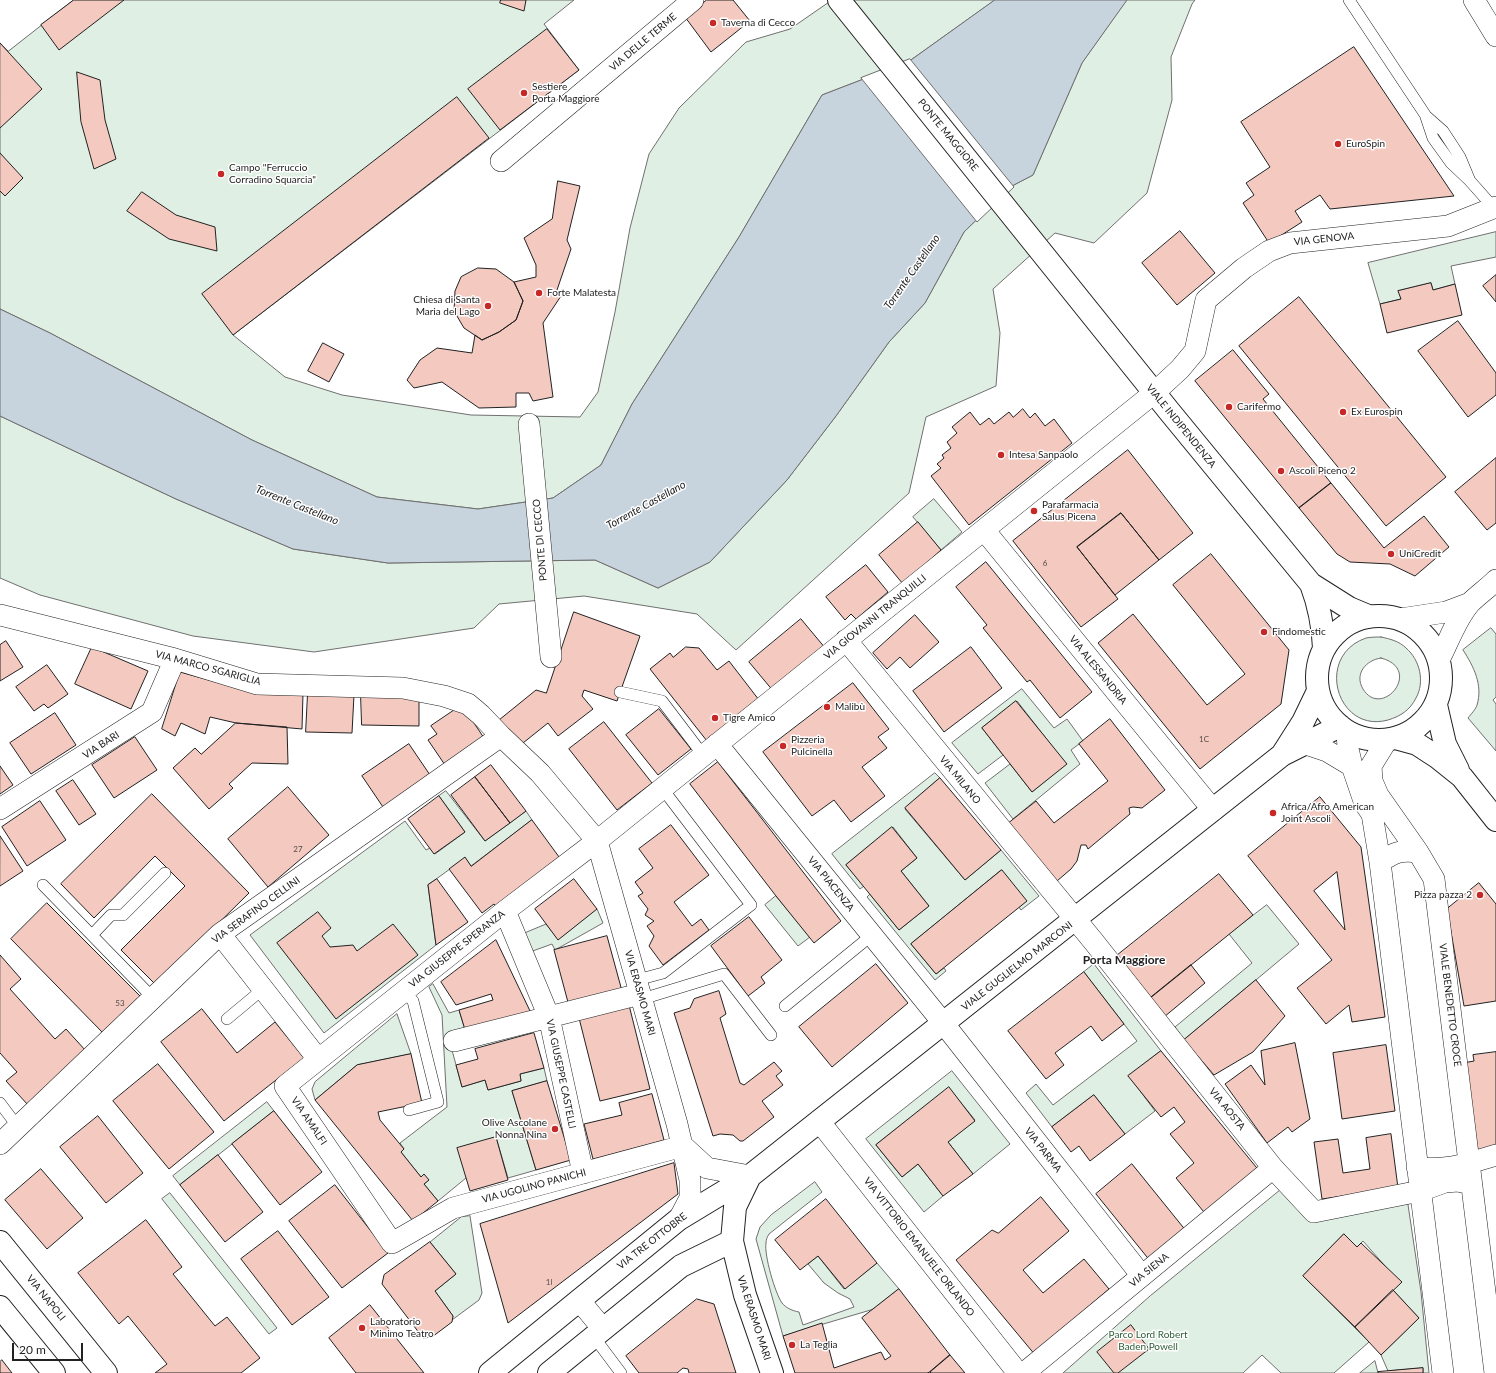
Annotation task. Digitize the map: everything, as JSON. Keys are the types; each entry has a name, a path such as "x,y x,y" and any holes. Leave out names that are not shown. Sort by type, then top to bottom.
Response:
{"street":[{"name":"VIA DELLE TERME","path":"501,161 693,0"},
{"path":"1474,0 1496,36"},
{"name":"PONTE MAGGIORE","path":"840,2 1054,267"},
{"name":"VIA GENOVA","path":"1154,393 1180,370 1195,351 1206,300 1244,268 1268,251 1290,243 1448,226 1495,208"},
{"name":"VIALE INDIPENDENZA","path":"1054,267 1154,393 1310,584 1318,603 1323,624 1324,648"},
{"name":"VIA GIOVANNI TRANQUILLI","path":"596,841 1154,393"},
{"name":"PONTE DI CECCO","path":"529,424 551,657"},
{"name":"VIA ALESSANDRIA","path":"984,530 1213,810"},
{"path":"1439,660 1457,623 1470,603 1496,580"},
{"name":"VIALE INDIPENDENZA","path":"1310,584 1349,608 1368,616"},
{"path":"1400,619 1446,612 1470,603"},
{"name":"VIA MARCO SGARIGLIA","path":"0,615 175,659 257,684 403,688 444,696 468,704 540,773 596,841"},
{"name":"VIALE INDIPENDENZA","path":"1391,739 1412,732 1426,720 1436,705 1441,691 1442,675 1439,660 1431,642 1417,628 1400,619 1384,616 1368,616 1350,622 1335,633 1324,648 1319,662 1317,677 1318,691 1330,716 1344,729 1366,739 1391,739 1417,744 1437,757 1462,777"},
{"name":"VIA MILANO","path":"846,640 1075,919"},
{"name":"VIA BARI","path":"0,809 152,712 175,659"},
{"name":"VIALE GUGLIELMO MARCONI","path":"1282,755 1303,722 1318,691"},
{"name":"VIALE INDIPENDENZA","path":"1436,705 1445,744 1462,777 1496,820"},
{"path":"1344,729 1352,766 1365,804 1372,814 1380,862 1443,1373"},
{"name":"VIALE GUGLIELMO MARCONI","path":"750,1176 1282,755 1344,729"},
{"name":"VIA SERAFINO CELLINI","path":"0,1144 220,934 501,736"},
{"name":"VIALE BENEDETTO CROCE","path":"1391,739 1371,766 1372,781 1378,795 1418,852 1434,879 1495,1373"},
{"path":"1306,744 1327,751 1352,766"},
{"name":"VIA PIACENZA","path":"710,749 872,935 944,1024"},
{"name":"VIA GIUSEPPE SPERANZA","path":"318,1059 596,841"},
{"name":"VIA ERASMO MARI","path":"596,841 683,1146 690,1180 690,1198 679,1219"},
{"path":"1380,862 1393,853 1405,851 1418,852"},
{"name":"VIA GIUSEPPE CASTELLI","path":"505,911 549,1017 583,1173"},
{"name":"VIA AOSTA","path":"1075,919 1273,1168 1314,1212 1420,1191"},
{"path":"220,934 318,1059"},
{"path":"454,1041 549,1017 640,991"},
{"name":"VIA PARMA","path":"944,1024 1142,1276"},
{"name":"VIA AMALFI","path":"318,1059 285,1086 392,1243"},
{"name":"VIA VITTORIO EMANUELE ORLANDO","path":"819,1121 1018,1373"},
{"path":"683,1146 707,1168 750,1176"},
{"name":"VIA UGOLINO PANICHI","path":"392,1243 453,1208 683,1146"},
{"path":"1417,1167 1432,1170 1458,1167 1469,1162 1496,1155"},
{"name":"VIA SIENA","path":"1024,1373 1273,1168"},
{"name":"VIA ERASMO MARI","path":"750,1176 735,1207 732,1241 744,1295 772,1373"},
{"name":"VIA TRE OTTOBRE","path":"490,1373 679,1219 750,1176"},
{"path":"1420,1191 1446,1182 1458,1181 1471,1184"},
{"path":"549,1373 681,1266 732,1241"},
{"name":"VIA NAPOLI","path":"0,1242 106,1373"},
{"path":"579,1300 598,1333"},
{"path":"0,1307 54,1373"}],"lane":[{"path":"1348,0 1426,116 1434,138 1451,163 1495,208"},
{"path":"620,692 662,701 710,749"},
{"path":"640,991 751,905 662,788"},
{"path":"92,935 112,915 123,915 165,873"},
{"path":"42,885 153,998"},
{"path":"785,1006 872,935"},
{"path":"640,991 724,974 771,1035"},
{"path":"227,1019 263,989"},
{"path":"404,991 413,1001 438,1102 409,1110"},
{"path":"0,1103 18,1127"},
{"path":"598,1333 621,1373"}],"green space":[{"path":"74,0 574,0 544,24 579,70 233,335 285,377 342,395 471,415 580,417 598,392 615,312 630,228 649,154 679,108 746,42 790,29 832,0 995,0 908,62 822,95 739,237 632,404 601,465 553,498 478,509 377,497 252,440 50,333 0,309 0,43 8,51"},
{"path":"1127,0 1195,0 1192,4 1171,57 1172,100 1147,193 1094,243 1055,233 993,289 1000,333 996,386 926,417 909,493 736,650 697,614 584,596 499,604 474,628 314,652 193,636 40,595 0,578 0,416 176,499 293,549 388,563 595,560 658,588 710,562 787,480 836,416 889,342 925,303 964,232 1010,187 1033,175 1082,63"},
{"path":"1496,232 1496,257 1451,266 1455,284 1433,290 1431,283 1399,291 1401,299 1380,304 1368,263"},
{"path":"934,499 962,532 941,550 913,517"},
{"path":"1491,628 1496,634 1496,697 1493,700 1496,704 1496,751 1468,718 1475,710 1479,698 1479,690 1474,670 1463,650"},
{"path":"1379,637 1397,642 1411,653 1420,672 1420,685 1419,692 1414,702 1405,712 1388,720 1370,721 1356,716 1345,705 1338,691 1337,676 1340,660 1350,647 1366,638","holes":["1381,658 1393,664 1399,672 1399,681 1395,689 1388,696 1380,699 1371,697 1363,689 1361,683 1360,678 1363,669 1366,665 1376,659"]},
{"path":"1022,689 1054,728 1067,719 1083,741 1071,750 1080,764 1013,819 985,783 1010,764 1032,792 1066,764 1017,701 982,728 1003,755 978,774 952,743"},
{"path":"935,773 940,778 905,809 965,880 1001,850 1039,896 1021,910 1019,907 1026,901 1001,870 911,944 936,974 944,968 946,971 935,980 867,897 870,894 899,930 929,906 901,871 917,858 893,827 846,865 864,886 860,889 832,854"},
{"path":"446,791 485,841 526,811 532,820 471,866 465,858 428,885 436,945 324,1033 250,935 405,821 426,850 430,848 435,854 465,832 439,796"},
{"path":"776,896 810,937 798,946 765,905"},
{"path":"1267,905 1299,944 1184,1040 1175,1027 1252,963 1229,934"},
{"path":"597,909 603,923 555,950 552,944 530,952 522,934 546,924 558,939"},
{"path":"1094,964 1161,1051 1129,1076 1155,1111 1125,1134 1094,1095 1052,1127 1026,1093 1036,1084 1053,1105 1137,1041 1084,972"},
{"path":"433,984 449,1013 459,1010 466,1033 449,1039 462,1087 485,1080 488,1090 521,1081 520,1074 544,1068 547,1081 512,1091 536,1170 508,1178 496,1137 466,1178 438,1201 424,1184 429,1180 424,1175 421,1177 401,1152 404,1149 400,1143 447,1107 442,1015 429,987"},
{"path":"397,1014 411,1054 357,1065 315,1100 312,1089 315,1082"},
{"path":"952,1071 1010,1144 973,1174 948,1142 975,1120 949,1088 876,1145 902,1177 918,1164 943,1196 924,1212 866,1139"},
{"path":"267,1102 274,1111 180,1185 173,1176"},
{"path":"815,1182 822,1192 769,1234 766,1240 768,1265 776,1291 782,1303 790,1309 799,1312 803,1325 854,1307 850,1299 824,1283 808,1264 818,1256 844,1289 877,1263 899,1289 874,1309 783,1336 756,1239 760,1227 771,1215"},
{"name":"Parco Lord Robert Baden Powell","path":"1283,1188 1312,1217 1407,1198 1421,1292 1429,1373 1423,1373 1423,1368 1388,1371 1381,1355 1419,1318 1393,1290 1386,1267 1363,1241 1357,1247 1344,1234 1303,1276 1369,1342 1334,1373 1281,1373 1262,1355 1243,1373 1063,1373 1150,1296"},
{"path":"170,1193 277,1328 269,1334 162,1199"},
{"path":"470,1216 482,1293 479,1300 452,1320 453,1316 435,1291 456,1274 430,1242 461,1217"},
{"path":"1375,1361 1378,1373 1360,1373"}],"water":[{"name":"Torrente Castellano","path":"995,0 1127,0 1082,63 1033,175 1010,187 964,232 925,303 889,342 836,416 787,480 710,562 658,588 595,560 388,563 293,549 176,499 0,416 0,309 50,333 252,440 377,497 478,509 553,498 601,465 632,404 739,237 822,95 908,62"}],"pier":[{"path":"910,59 1014,187 977,222 861,78"}],"building":[{"path":"74,0 124,0 59,50 41,25"},
{"path":"501,0 526,0 524,11 500,3"},
{"path":"707,0 733,0 750,21 711,52 685,17"},
{"path":"547,29 579,70 500,130 468,89"},
{"path":"0,43 42,89 0,128"},
{"name":"EuroSpin","path":"1354,47 1454,196 1330,209 1320,195 1295,211 1302,222 1269,243 1243,203 1254,195 1246,183 1270,167 1241,122"},
{"path":"77,72 100,80 105,120 116,159 94,169 81,122"},
{"path":"457,97 489,138 233,335 202,294"},
{"path":"0,153 23,178 5,196 0,191"},
{"name":"Forte Malatesta","path":"558,181 580,186 567,240 571,249 557,290 561,296 543,323 553,397 533,401 529,393 516,393 516,407 479,408 442,382 414,388 407,380 420,360 437,348 472,353 475,335 482,340 499,332 516,320 523,301 514,282 536,277 536,265 524,238 552,219"},
{"path":"142,192 176,215 215,227 217,251 169,239 127,211"},
{"path":"1180,231 1215,273 1177,305 1142,263"},
{"name":"Chiesa di Santa Maria del Lago","path":"478,268 496,269 514,282 523,301 516,320 499,332 482,340 464,328 454,311 455,291 461,277"},
{"path":"1496,275 1496,302 1483,286"},
{"path":"1431,283 1433,290 1455,284 1462,315 1387,333 1380,304 1401,299 1398,291"},
{"name":"Ex Eurospin","path":"1299,297 1446,477 1386,526 1239,346"},
{"path":"1458,321 1496,373 1496,395 1468,417 1418,351"},
{"path":"323,343 344,354 329,382 308,371"},
{"path":"1233,350 1269,394 1263,399 1331,483 1299,508 1195,381"},
{"path":"1023,409 1030,418 1035,413 1045,426 1054,419 1072,443 969,525 931,476 941,468 937,464 944,458 942,455 951,448 947,442 957,433 952,427 970,412 980,425 989,418 994,424 1009,412 1013,417"},
{"path":"1128,450 1193,533 1159,560 1121,513 1077,547 1118,599 1081,627 1013,541"},
{"path":"1496,458 1496,523 1487,530 1455,492"},
{"path":"1331,483 1384,548 1424,516 1449,547 1415,576 1390,564 1350,562 1337,554 1299,508"},
{"path":"1121,513 1159,560 1115,595 1077,547"},
{"path":"918,522 941,550 903,584 879,555"},
{"path":"1211,554 1289,650 1281,704 1200,769 1098,643 1133,614 1207,705 1245,674 1173,585"},
{"path":"986,562 1092,692 1060,718 1030,680 1027,682 983,628 987,625 956,587"},
{"path":"866,565 888,592 856,619 851,614 845,620 826,597"},
{"path":"574,612 640,636 617,701 584,690 582,696 593,709 558,736 548,723 523,743 499,720 536,690 546,693"},
{"path":"915,615 939,642 910,668 900,657 887,669 873,653"},
{"path":"801,619 826,649 774,692 749,662"},
{"path":"6,641 23,667 0,681 0,645"},
{"path":"92,647 148,671 131,709 75,684"},
{"path":"686,647 699,648 717,670 729,661 759,700 707,741 650,669 670,653 673,657"},
{"path":"971,647 1002,688 944,732 913,691"},
{"path":"47,665 68,694 48,708 44,704 34,711 16,687"},
{"path":"180,672 241,689 303,693 302,729 236,723 210,717 205,734 181,723 175,736 162,729"},
{"path":"853,683 889,729 878,737 887,748 862,767 885,796 851,822 834,800 812,816 763,752"},
{"path":"308,693 354,695 352,733 306,732"},
{"path":"361,696 419,696 419,726 362,725"},
{"path":"1016,701 1067,764 1032,792 982,728"},
{"path":"462,705 484,738 445,765 428,740 437,734 431,726"},
{"path":"659,709 691,749 658,775 626,735"},
{"path":"55,713 76,745 31,774 10,743"},
{"path":"1110,719 1165,790 1142,808 1129,808 1130,814 1088,849 1086,845 1081,845 1077,861 1071,869 1057,881 1007,824 1036,801 1054,823 1108,781 1079,744"},
{"path":"604,722 652,783 617,810 569,749"},
{"path":"236,723 287,727 288,764 252,763 229,784 233,788 209,809 173,768 195,748 201,754"},
{"path":"135,737 157,770 114,798 92,765"},
{"path":"409,744 430,775 383,807 362,776"},
{"path":"718,762 841,921 814,943 690,784"},
{"path":"491,765 526,811 510,823 475,777"},
{"path":"0,766 13,785 0,794"},
{"path":"475,777 510,823 485,841 451,795"},
{"path":"940,778 1001,850 965,880 905,808"},
{"path":"73,780 96,814 79,825 56,791"},
{"path":"288,787 329,835 268,887 228,839"},
{"path":"152,794 249,893 156,985 121,950 185,886 155,856 94,918 61,884"},
{"path":"439,796 465,832 434,854 408,819"},
{"path":"1320,797 1361,847 1385,1017 1352,1022 1349,1005 1326,1024 1297,988 1332,960 1248,856","holes":["1337,872 1345,930 1314,891"]},
{"path":"40,801 66,840 27,866 2,827"},
{"path":"532,820 562,861 498,909 494,904 482,913 449,869 465,857 471,866"},
{"path":"671,825 709,875 674,902 692,926 701,919 709,930 663,965 649,946 654,936 647,926 654,921 645,915 648,909 638,896 643,893 635,882 653,868 639,849"},
{"path":"892,827 917,858 901,871 929,906 899,930 846,865"},
{"path":"0,836 23,871 0,886"},
{"path":"1002,870 1027,901 936,974 911,944"},
{"path":"1219,874 1253,915 1149,999 1114,958"},
{"path":"437,879 468,922 436,945 428,885"},
{"path":"574,879 597,909 558,940 535,909"},
{"path":"1479,883 1496,904 1496,1001 1464,1006 1447,909"},
{"path":"47,903 140,996 103,1033 11,939"},
{"path":"318,912 331,928 322,936 330,947 353,945 357,951 393,924 418,955 336,1019 277,943"},
{"path":"749,917 782,960 761,977 765,983 748,996 711,946"},
{"path":"607,936 622,991 569,1006 554,950"},
{"path":"496,940 531,1013 466,1033 459,1010 493,1000 491,994 456,1005 441,982"},
{"path":"0,955 21,979 10,989 55,1039 66,1029 86,1051 28,1105 6,1081 17,1072 0,1053"},
{"path":"876,964 908,1003 832,1067 799,1027"},
{"path":"1191,965 1205,983 1164,1017 1149,999"},
{"path":"1084,972 1124,1024 1102,1041 1091,1026 1055,1053 1064,1065 1046,1079 1008,1031"},
{"path":"1256,980 1285,1016 1253,1052 1214,1075 1184,1040"},
{"path":"719,991 726,1014 720,1018 740,1083 744,1085 774,1062 782,1071 776,1076 783,1085 762,1101 774,1117 743,1141 740,1141 733,1135 720,1134 713,1136 674,1013 690,1008 694,999"},
{"path":"629,1005 650,1089 600,1101 579,1018"},
{"path":"202,1009 237,1053 275,1022 304,1058 224,1121 161,1042"},
{"path":"534,1033 544,1068 520,1074 521,1081 488,1090 485,1080 462,1087 456,1065 478,1059 475,1049"},
{"path":"1295,1043 1310,1119 1292,1132 1288,1127 1267,1143 1225,1084 1251,1065 1265,1085 1261,1051"},
{"path":"1386,1045 1395,1111 1342,1119 1333,1053"},
{"path":"1161,1051 1261,1173 1208,1217 1176,1178 1194,1163 1170,1134 1185,1122 1174,1107 1161,1117 1128,1076"},
{"path":"1496,1052 1496,1149 1475,1152 1463,1063 1474,1061 1473,1055"},
{"path":"411,1054 422,1103 378,1112 380,1120 404,1149 401,1152 421,1177 424,1174 429,1180 424,1184 438,1201 413,1221 315,1100 357,1065"},
{"path":"158,1064 214,1132 169,1169 113,1101"},
{"path":"547,1081 571,1160 536,1170 512,1091"},
{"path":"949,1087 975,1121 948,1142 973,1174 943,1196 918,1164 902,1177 876,1145"},
{"path":"652,1094 664,1140 593,1159 584,1124 622,1115 619,1103"},
{"path":"1094,1095 1125,1134 1090,1161 1079,1146 1071,1152 1052,1127"},
{"path":"274,1111 322,1172 280,1205 232,1144"},
{"path":"98,1116 143,1173 106,1203 60,1147"},
{"path":"1391,1134 1398,1188 1322,1199 1314,1142 1338,1139 1343,1173 1370,1169 1366,1138"},
{"path":"496,1137 508,1180 470,1191 457,1148"},
{"path":"218,1155 263,1212 225,1242 180,1185"},
{"path":"674,1163 678,1194 508,1323 480,1224"},
{"path":"1132,1164 1187,1232 1151,1262 1096,1194"},
{"path":"41,1169 83,1218 47,1249 5,1200"},
{"path":"335,1185 388,1253 342,1288 289,1221"},
{"path":"1041,1197 1069,1231 1023,1270 1043,1293 1084,1259 1109,1289 1069,1323 1069,1329 1036,1356 956,1260 992,1230 998,1233"},
{"path":"826,1199 877,1263 845,1289 818,1256 800,1270 775,1240"},
{"path":"146,1220 182,1267 173,1274 215,1326 227,1317 260,1358 241,1373 155,1373 167,1364 128,1316 119,1324 78,1273"},
{"path":"278,1231 329,1297 292,1325 241,1259"},
{"path":"1344,1234 1357,1247 1361,1243 1402,1282 1355,1327 1303,1276"},
{"path":"430,1242 456,1274 435,1291 453,1316 452,1322 432,1337 423,1338 382,1284 384,1275"},
{"path":"899,1289 950,1355 930,1372 795,1373 783,1336 822,1323 834,1368 881,1352 885,1360 891,1356 862,1318"},
{"path":"1393,1290 1419,1318 1381,1355 1355,1327"},
{"path":"697,1299 714,1304 736,1373 689,1373 688,1369 683,1368 677,1373 639,1373 626,1356"},
{"path":"370,1305 424,1373 356,1373 329,1338"},
{"path":"1131,1325 1149,1349 1118,1373 1114,1373 1097,1352"},
{"path":"950,1355 965,1373 930,1372"},
{"path":"2,1360 12,1373 0,1373 0,1362"},
{"path":"1423,1368 1423,1373 1378,1373 1378,1372"}],"place":[{"name":"Taverna di Cecco","path":"713,23"},
{"name":"Sestiere Porta Maggiore","path":"524,93"},
{"name":"EuroSpin","path":"1338,144"},
{"name":"Campo \"Ferruccio Corradino Squarcia\"","path":"221,174"},
{"name":"Forte Malatesta","path":"539,293"},
{"name":"Chiesa di Santa Maria del Lago","path":"488,306"},
{"name":"Carifermo","path":"1229,407"},
{"name":"Ex Eurospin","path":"1343,412"},
{"name":"Intesa Sanpaolo","path":"1001,455"},
{"name":"Ascoli Piceno 2","path":"1281,471"},
{"name":"Parafarmacia Salus Picena","path":"1034,511"},
{"name":"UniCredit","path":"1391,554"},
{"name":"Findomestic","path":"1264,632"},
{"name":"Malibù","path":"827,707"},
{"name":"Tigre Amico","path":"715,718"},
{"name":"Pizzeria Pulcinella","path":"783,746"},
{"name":"Africa/Afro American Joint Ascoli","path":"1273,813"},
{"name":"Pizza pazza 2","path":"1480,895"},
{"name":"Olive Ascolane Nonna Nina","path":"555,1129"},
{"name":"Laboratorio Minimo Teatro","path":"362,1328"},
{"name":"La Teglia","path":"792,1345"}],"district":[{"name":"Porta Maggiore","path":"1124,960"}]}
